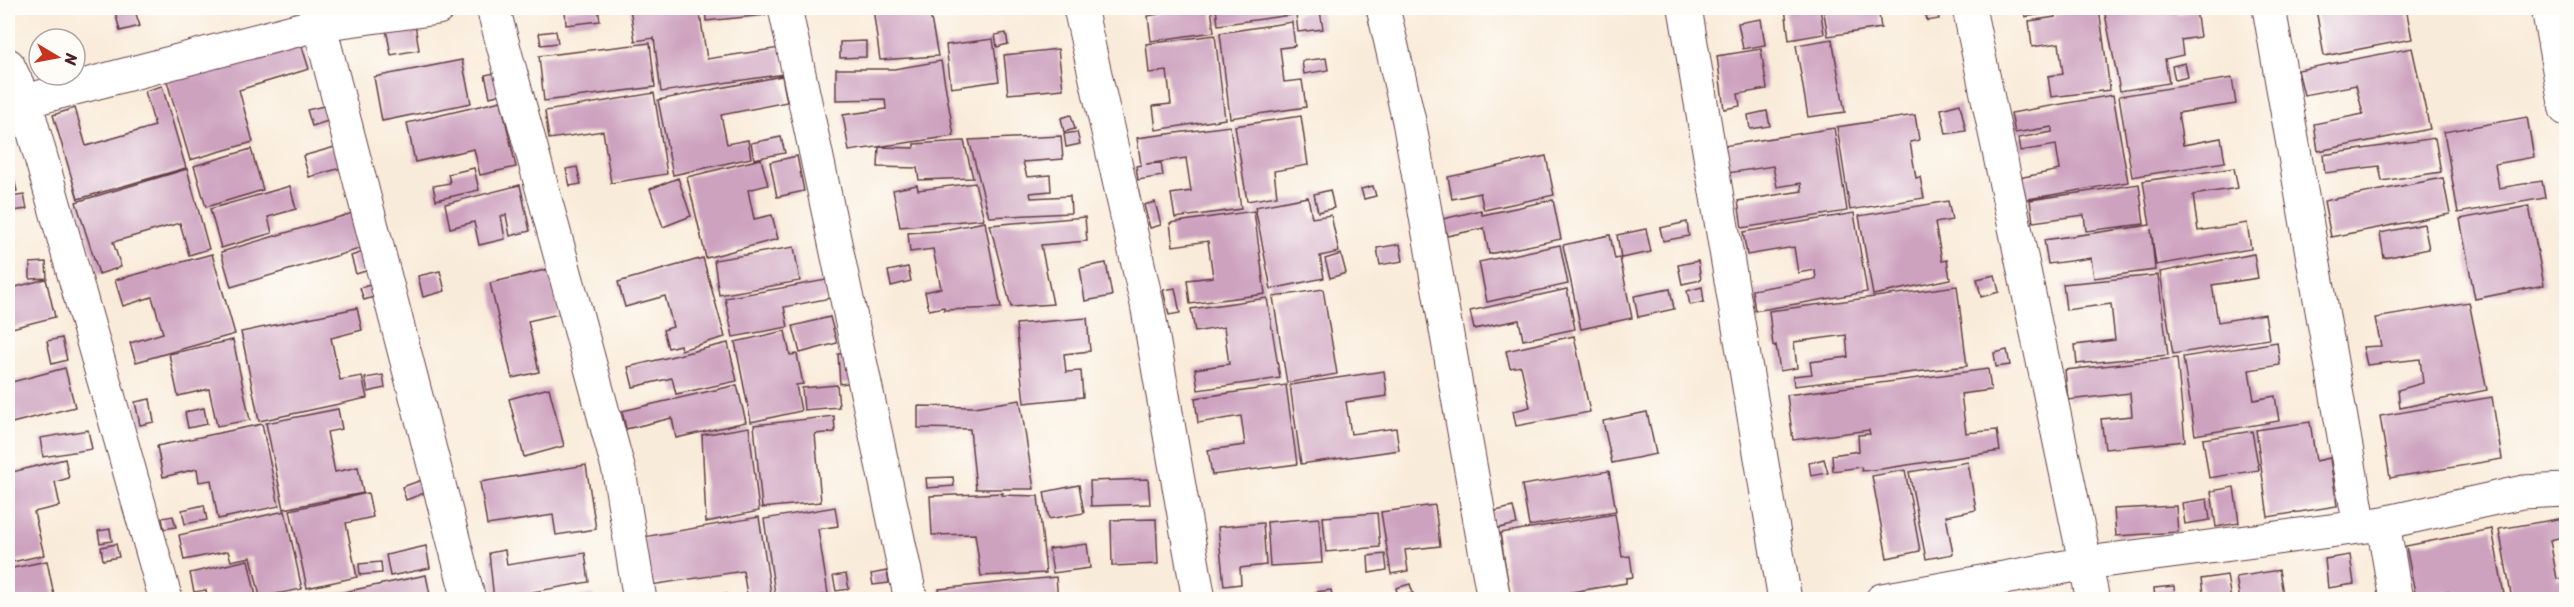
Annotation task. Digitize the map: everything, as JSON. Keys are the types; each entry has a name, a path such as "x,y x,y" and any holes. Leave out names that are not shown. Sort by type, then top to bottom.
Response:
{"street":[{"path":"26,101 317,16 438,8"},
{"path":"494,8 619,471 640,600"},
{"path":"785,8 911,600"},
{"path":"1080,8 1148,304 1199,600"},
{"path":"1383,8 1409,121 1494,600"},
{"path":"1685,8 1785,600"},
{"path":"1969,8 2093,600"},
{"path":"2269,8 2371,525 2396,600"},
{"path":"2548,8 2566,109"},
{"path":"317,16 469,600"},
{"path":"8,65 26,101 166,600"},
{"path":"1882,600 2087,563 2371,525 2523,492 2566,490"}],"building":[{"path":"114,8 134,8 140,26 120,31"},
{"path":"598,8 600,21 566,25 565,10"},
{"path":"630,8 699,8 707,59 780,48 784,74 661,92 654,38 635,41"},
{"path":"705,8 765,8 765,15 706,21"},
{"path":"873,8 929,8 938,56 880,60"},
{"path":"938,8 955,8 955,9 939,13"},
{"path":"1158,8 1211,8 1214,32 1151,41 1148,16 1159,14"},
{"path":"1216,8 1290,8 1291,15 1218,25"},
{"path":"1785,8 1820,8 1824,34 1789,40"},
{"path":"1823,8 1878,8 1881,28 1828,36"},
{"path":"1925,8 1937,8 1939,19 1927,21"},
{"path":"2023,8 2072,8 2072,9 2025,17"},
{"path":"2099,8 2110,90 2051,97 2048,76 2063,74 2059,43 2032,47 2029,21 2055,17 2055,13"},
{"path":"2176,8 2177,14 2196,10 2200,37 2181,40 2183,55 2165,59 2169,83 2120,91 2104,9"},
{"path":"2290,8 2406,8 2412,39 2324,56 2316,9 2291,13"},
{"path":"1320,11 1323,29 1298,32 1296,14"},
{"path":"1761,19 1765,45 1743,49 1738,23"},
{"path":"1292,22 1295,46 1280,48 1284,82 1302,80 1306,107 1230,118 1220,33"},
{"path":"415,24 419,50 391,55 386,29"},
{"path":"556,31 558,43 541,45 539,33"},
{"path":"1006,33 1008,44 997,47 995,35"},
{"path":"1215,35 1225,119 1156,130 1153,106 1171,104 1167,71 1149,73 1146,44"},
{"path":"299,37 309,69 239,90 253,142 190,160 166,78"},
{"path":"993,39 999,81 951,88 946,45"},
{"path":"1832,39 1845,112 1808,117 1796,45"},
{"path":"866,41 866,57 840,58 840,42"},
{"path":"650,43 655,87 544,101 539,56"},
{"path":"2412,48 2430,129 2318,151 2314,124 2363,114 2356,85 2304,95 2298,70"},
{"path":"1058,49 1063,89 1008,94 1004,55"},
{"path":"1761,49 1767,89 1738,94 1740,106 1724,109 1717,56"},
{"path":"1326,58 1328,70 1304,74 1302,61"},
{"path":"462,60 471,103 382,121 374,77"},
{"path":"941,61 954,136 849,151 843,115 886,109 885,99 836,100 836,69 894,69"},
{"path":"2185,63 2188,77 2175,80 2172,66"},
{"path":"500,72 505,93 490,97 485,75"},
{"path":"782,76 787,102 721,115 727,144 748,140 751,158 673,175 658,100"},
{"path":"2232,78 2236,104 2178,113 2183,145 2221,138 2225,162 2132,177 2119,96"},
{"path":"162,86 186,168 78,199 53,115 75,108 86,146 155,126 145,91"},
{"path":"654,93 667,174 611,183 603,131 549,139 545,111"},
{"path":"2113,95 2128,182 2022,200 2018,178 2060,170 2056,145 2020,151 2018,138 2052,132 2052,127 2015,133 2011,113"},
{"path":"501,101 516,167 480,175 474,149 415,162 407,123"},
{"path":"1960,104 1966,131 1946,134 1941,109"},
{"path":"324,106 328,121 312,126 307,110"},
{"path":"1767,111 1770,126 1750,129 1748,115"},
{"path":"1071,115 1075,129 1064,132 1061,118"},
{"path":"1915,115 1919,140 1910,142 1916,178 1920,177 1924,198 1850,210 1837,127"},
{"path":"1301,116 1308,165 1274,171 1277,196 1247,201 1235,126"},
{"path":"2527,117 2534,157 2495,164 2499,188 2542,181 2545,198 2458,213 2444,132"},
{"path":"1230,126 1241,209 1175,218 1171,194 1191,191 1186,158 1146,164 1161,163 1163,176 1138,180 1136,166 1141,165 1137,138"},
{"path":"1834,128 1847,211 1742,228 1738,201 1802,191 1801,183 1777,187 1773,166 1728,173 1723,146"},
{"path":"1077,132 1080,144 1066,147 1064,134"},
{"path":"1061,136 1063,159 1023,162 1027,177 1050,175 1051,191 1030,193 1031,198 1070,196 1071,213 989,217 969,140"},
{"path":"781,137 785,153 754,159 751,143"},
{"path":"2435,138 2441,172 2382,181 2379,166 2325,173 2323,155"},
{"path":"964,141 973,178 919,180 917,168 878,167 879,147 914,148 914,144"},
{"path":"335,147 341,168 309,177 303,156"},
{"path":"251,149 263,190 206,207 194,166"},
{"path":"8,156 17,191 8,193"},
{"path":"797,156 804,191 777,197 770,162"},
{"path":"1546,156 1554,195 1484,210 1480,193 1452,199 1448,177"},
{"path":"761,159 768,185 748,190 754,219 772,215 778,239 706,258 687,177"},
{"path":"577,167 581,184 570,186 566,169"},
{"path":"474,168 479,190 436,200 433,186 450,183 448,174"},
{"path":"2234,168 2238,188 2193,195 2198,231 2247,223 2251,249 2156,265 2151,229 2155,270 2094,278 2091,258 2048,264 2044,240 2150,225 2143,181"},
{"path":"187,169 209,249 189,255 180,223 113,242 121,267 99,274 76,202"},
{"path":"678,178 691,216 663,227 650,189"},
{"path":"2443,178 2450,214 2331,237 2324,201"},
{"path":"975,183 984,219 900,227 893,190 917,185 918,190"},
{"path":"2139,184 2144,224 2086,231 2084,215 2033,222 2030,200"},
{"path":"520,185 530,231 510,236 506,215 501,216 505,239 479,245 474,222 450,228 445,204"},
{"path":"290,186 296,209 268,217 272,233 221,248 210,209"},
{"path":"1373,186 1376,196 1364,199 1361,189"},
{"path":"1330,190 1334,208 1318,212 1314,194"},
{"path":"24,195 27,209 13,211 11,197"},
{"path":"1308,197 1312,218 1331,215 1339,252 1320,256 1324,278 1271,289 1255,207"},
{"path":"1553,200 1561,239 1489,254 1484,228 1447,236 1443,219 1481,210 1482,215"},
{"path":"1948,201 1952,220 1935,223 1942,261 1947,260 1950,279 1873,295 1859,216"},
{"path":"1155,202 1161,225 1150,228 1144,205"},
{"path":"2529,206 2544,285 2475,299 2460,219"},
{"path":"1254,211 1265,294 1190,304 1187,280 1213,277 1208,241 1173,246 1170,223"},
{"path":"353,213 363,248 231,287 221,252"},
{"path":"1854,213 1867,292 1755,311 1752,290 1816,279 1815,270 1798,273 1794,247 1747,255 1743,232"},
{"path":"1085,217 1087,241 1041,245 1053,304 1011,307 990,225"},
{"path":"985,222 1001,308 944,310 944,307 929,310 925,292 941,288 933,249 910,252 908,233 938,231"},
{"path":"1687,222 1689,236 1663,241 1660,228"},
{"path":"2424,224 2429,249 2384,258 2380,233"},
{"path":"1646,229 1651,252 1621,258 1617,235"},
{"path":"1610,235 1615,259 1620,258 1632,318 1581,329 1563,245"},
{"path":"1400,244 1403,261 1380,265 1377,248"},
{"path":"1560,245 1568,284 1487,302 1479,262"},
{"path":"794,247 800,281 719,295 714,260"},
{"path":"363,252 369,270 356,274 351,256"},
{"path":"212,254 235,334 136,362 130,343 163,333 152,297 123,306 115,280"},
{"path":"1341,254 1346,273 1330,278 1325,259"},
{"path":"2254,254 2258,278 2212,285 2218,322 2265,314 2269,339 2173,354 2160,272"},
{"path":"703,258 725,337 681,350 680,345 668,348 663,330 673,327 665,296 625,307 618,282"},
{"path":"1698,261 1701,280 1682,284 1678,265"},
{"path":"46,262 47,278 30,279 30,263"},
{"path":"1106,263 1112,296 1085,301 1080,268"},
{"path":"908,267 911,281 891,286 888,271"},
{"path":"549,269 559,314 528,321 539,372 512,378 490,283"},
{"path":"440,271 445,291 423,297 418,276"},
{"path":"1995,275 1999,292 1981,297 1977,279"},
{"path":"2158,275 2168,355 2077,364 2075,345 2115,340 2111,304 2066,310 2063,284"},
{"path":"837,278 841,296 784,307 788,327 733,337 725,298"},
{"path":"46,279 55,317 8,329 8,289"},
{"path":"373,284 377,296 364,300 360,288"},
{"path":"1957,286 1967,366 1794,386 1793,376 1812,374 1810,362 1848,357 1846,335 1794,342 1797,368 1780,371 1776,345 1773,346 1769,311"},
{"path":"1702,287 1704,302 1690,305 1687,291"},
{"path":"1175,288 1180,313 1169,315 1163,290"},
{"path":"1323,289 1337,374 1287,383 1273,297"},
{"path":"1567,289 1575,329 1523,340 1519,320 1474,329 1470,311"},
{"path":"1670,289 1674,309 1638,317 1634,296"},
{"path":"1267,298 1280,378 1198,390 1195,369 1229,364 1224,327 1195,332 1191,309"},
{"path":"2469,302 2487,390 2400,408 2398,390 2423,383 2420,359 2367,365 2363,347 2381,346 2375,318"},
{"path":"357,308 362,330 331,338 340,380 362,376 367,398 259,421 241,332"},
{"path":"830,317 837,343 800,353 793,326"},
{"path":"1087,318 1090,351 1064,354 1066,372 1081,371 1083,397 1024,403 1016,324"},
{"path":"785,331 790,355 797,354 803,384 796,385 801,411 751,422 735,342"},
{"path":"1574,336 1590,412 1516,426 1513,411 1530,407 1521,366 1510,368 1506,351"},
{"path":"62,338 67,360 52,364 47,341"},
{"path":"233,340 250,420 217,426 209,389 178,396 169,354"},
{"path":"2277,342 2280,365 2249,370 2254,400 2275,396 2279,421 2195,435 2183,357"},
{"path":"728,343 737,381 676,394 672,378 633,387 628,367"},
{"path":"2007,350 2010,365 1996,367 1994,353"},
{"path":"853,353 856,382 840,384 838,354"},
{"path":"2177,358 2185,441 2105,449 2101,419 2132,416 2130,393 2068,400 2065,370"},
{"path":"65,368 75,407 8,424 8,383"},
{"path":"1988,369 1991,390 1961,394 1966,433 1997,430 2000,451 1881,469 1862,471 1861,467 1833,471 1832,455 1859,451 1858,435 1870,434 1869,430 1793,440 1787,395"},
{"path":"1384,371 1387,396 1346,402 1351,434 1396,428 1399,450 1301,464 1290,385"},
{"path":"383,375 385,388 368,392 365,378"},
{"path":"737,385 746,422 676,438 672,418 626,429 622,411"},
{"path":"837,385 839,407 804,410 802,388"},
{"path":"1286,385 1297,464 1212,475 1208,450 1245,445 1241,416 1198,423 1195,398"},
{"path":"549,388 564,446 524,457 509,399"},
{"path":"2492,397 2502,459 2390,478 2380,416"},
{"path":"150,399 154,422 140,425 135,402"},
{"path":"1020,400 1034,489 976,489 970,429 918,428 918,406 974,407"},
{"path":"204,408 207,424 188,428 185,412"},
{"path":"338,409 342,429 327,432 335,472 358,467 363,493 284,509 266,423"},
{"path":"1647,412 1656,454 1612,463 1603,421"},
{"path":"834,416 835,432 815,434 821,502 762,508 754,425"},
{"path":"2310,422 2316,461 2330,458 2337,506 2268,517 2256,430"},
{"path":"262,424 279,506 218,519 211,480 199,482 197,469 163,477 157,446"},
{"path":"749,427 759,511 706,522 702,435"},
{"path":"88,430 92,449 43,457 40,438"},
{"path":"2252,431 2259,470 2209,478 2203,439"},
{"path":"65,459 69,478 55,482 60,506 34,512 44,555 8,563 8,473"},
{"path":"1824,459 1828,473 1811,476 1809,463"},
{"path":"1968,462 1976,510 1946,516 1953,554 1926,559 1909,472"},
{"path":"586,465 596,529 556,535 553,515 487,525 480,482"},
{"path":"1905,470 1920,551 1887,558 1872,476"},
{"path":"1609,471 1616,511 1529,526 1522,485"},
{"path":"953,477 954,486 927,488 926,478"},
{"path":"1148,479 1150,504 1091,506 1090,481"},
{"path":"422,480 427,492 406,500 402,487"},
{"path":"1079,485 1084,513 1049,519 1044,492"},
{"path":"2234,487 2239,523 2216,527 2211,491"},
{"path":"368,493 373,517 346,523 357,577 307,588 290,510"},
{"path":"1003,493 1002,495 1038,496 1046,573 981,576 975,534 932,535 930,496"},
{"path":"2207,499 2210,520 2185,524 2182,503"},
{"path":"204,505 207,520 185,524 182,510"},
{"path":"1435,505 1440,546 1405,550 1408,571 1391,574 1381,512"},
{"path":"2176,506 2178,532 2116,536 2114,509"},
{"path":"835,507 838,526 818,529 828,594 794,600 776,600 764,519"},
{"path":"1513,507 1517,524 1495,529 1491,512"},
{"path":"285,511 302,589 260,597 251,557 231,561 228,551 184,560 179,535"},
{"path":"1377,513 1380,547 1326,552 1323,517"},
{"path":"1615,514 1622,557 1630,556 1633,577 1626,578 1626,583 1524,600 1511,600 1500,533"},
{"path":"173,516 176,527 164,529 162,518"},
{"path":"759,517 772,600 748,600 743,571 651,585 643,537"},
{"path":"1319,518 1322,563 1270,566 1267,522"},
{"path":"2564,518 2566,536 2550,540 2557,579 2566,577 2566,594 2540,600 2512,600 2499,529"},
{"path":"1156,519 1158,564 1112,566 1111,520"},
{"path":"1263,523 1266,565 1240,568 1241,584 1224,586 1218,527"},
{"path":"110,529 112,541 100,543 98,531"},
{"path":"2492,529 2505,600 2449,600 2448,592 2416,598 2406,546"},
{"path":"116,544 119,557 103,560 101,547"},
{"path":"1087,544 1090,568 1053,573 1049,549"},
{"path":"426,546 430,568 390,576 386,555"},
{"path":"505,550 507,565 585,553 589,582 532,592 533,600 494,600 489,553"},
{"path":"1385,554 1387,570 1369,573 1368,556"},
{"path":"2350,555 2354,584 2328,588 2325,559"},
{"path":"248,560 256,596 239,600 208,600 206,590 194,592 190,573"},
{"path":"47,561 55,600 8,600 8,569"},
{"path":"381,562 382,573 360,575 359,564"},
{"path":"2279,570 2284,600 2240,600 2236,577"},
{"path":"887,571 889,583 873,585 871,574"},
{"path":"846,574 849,589 836,591 833,576"},
{"path":"426,575 431,600 302,600 301,597 315,594 315,598"},
{"path":"2227,575 2231,600 2204,600 2201,579"},
{"path":"1056,577 1058,600 940,600 939,589"},
{"path":"1410,584 1413,593 1398,597 1396,588"},
{"path":"2174,586 2175,600 2155,600 2154,588"},
{"path":"1331,590 1333,600 1316,600 1315,592"},
{"path":"593,594 594,600 576,600 576,597"},
{"path":"727,594 728,600 696,600 696,598"}]}
